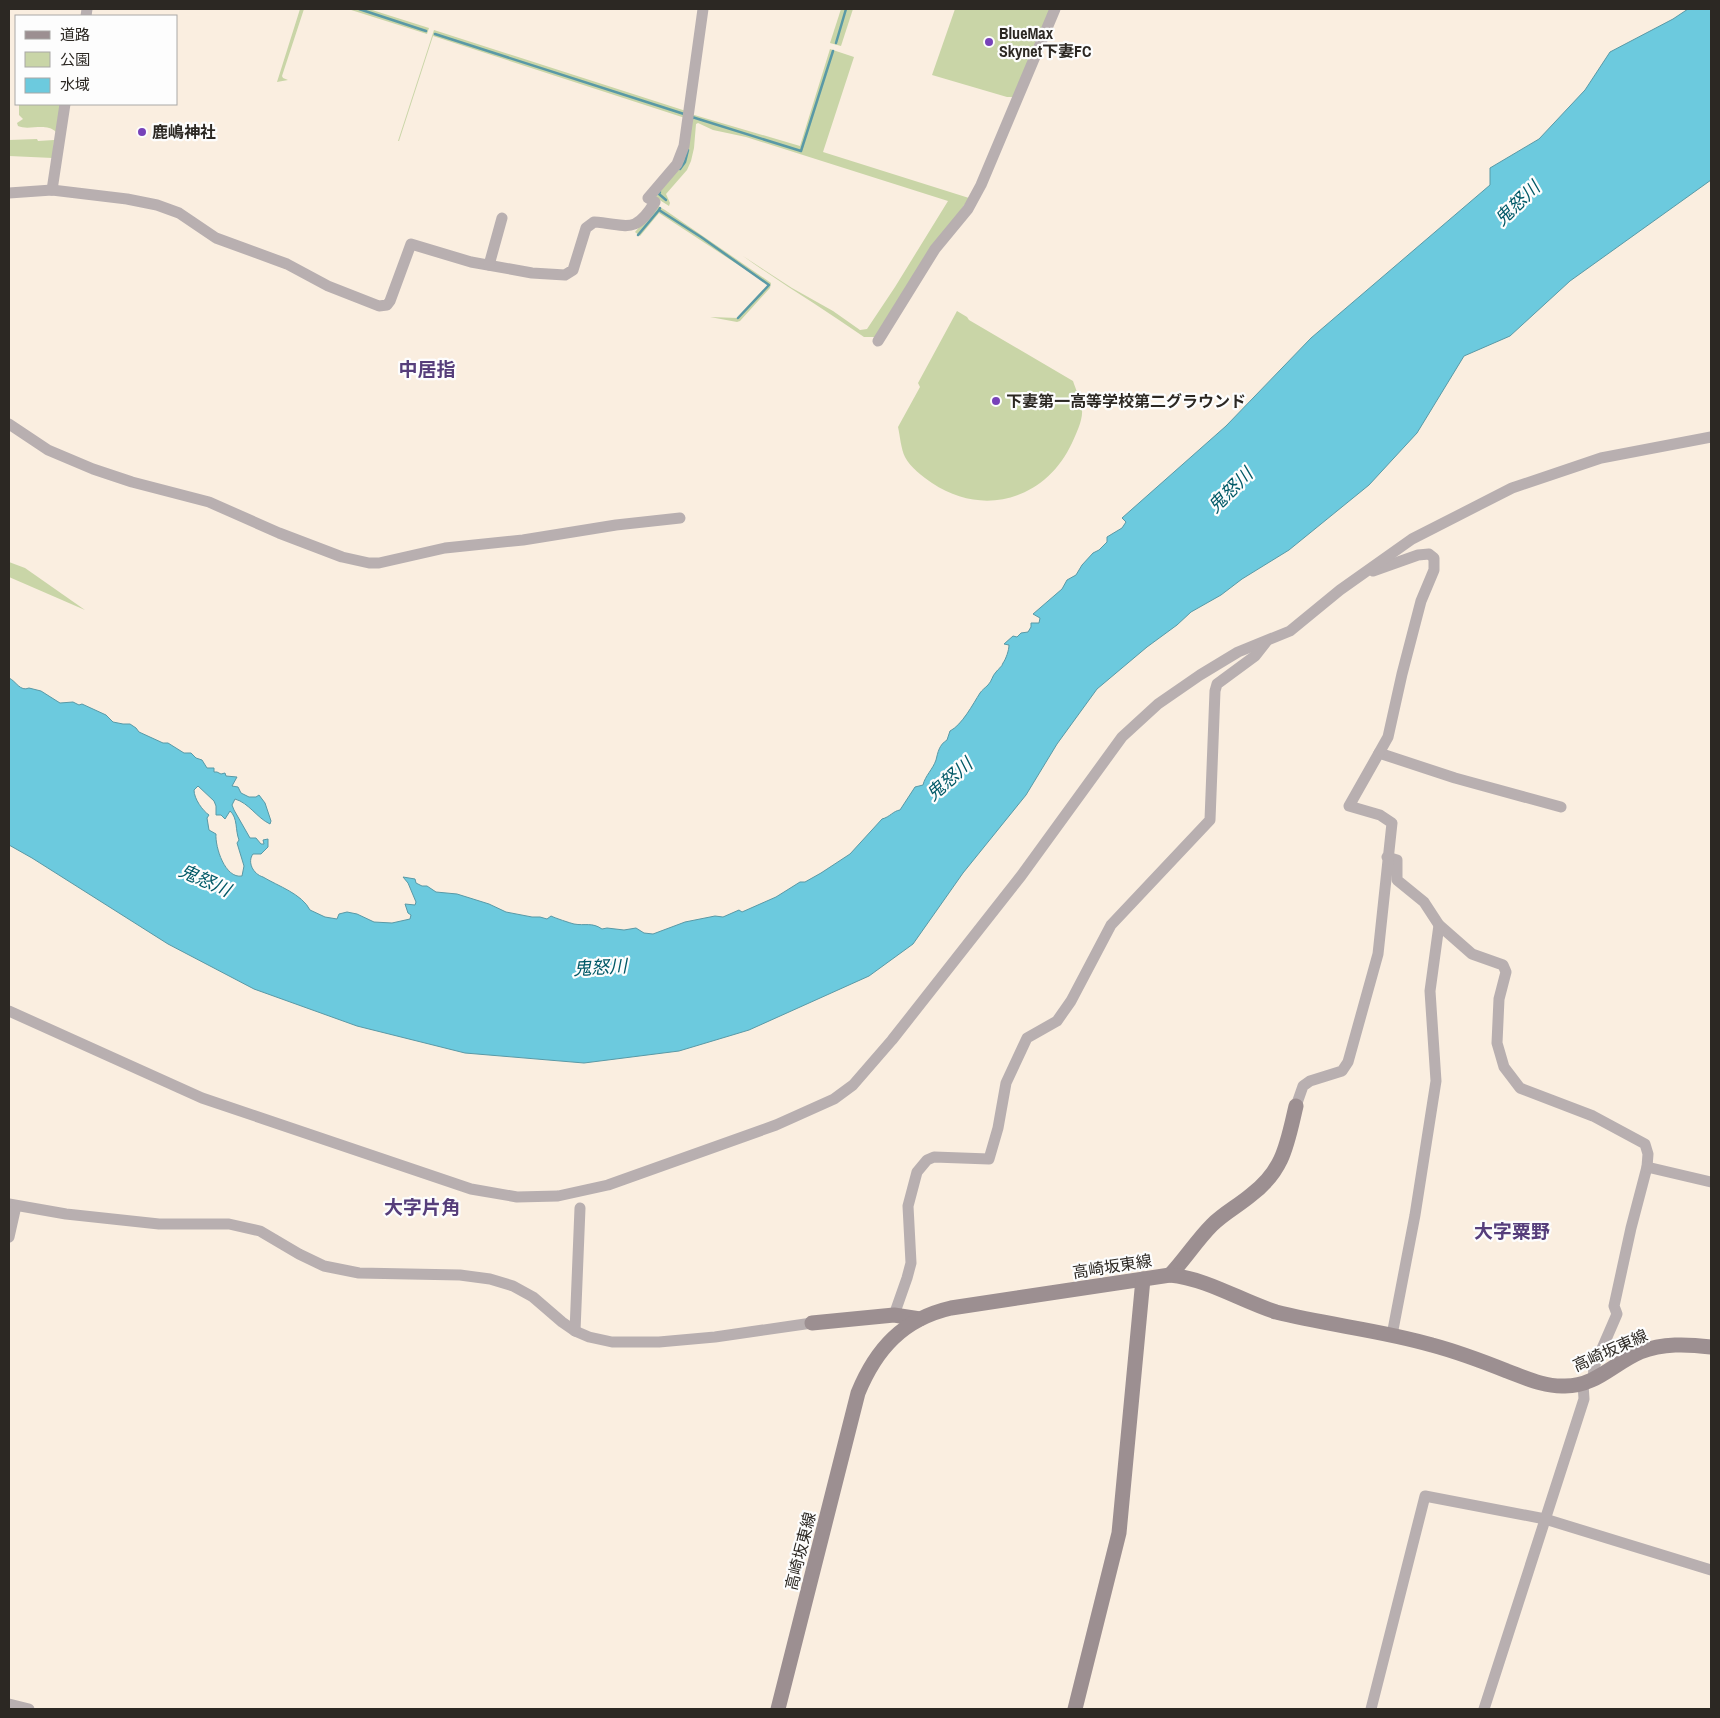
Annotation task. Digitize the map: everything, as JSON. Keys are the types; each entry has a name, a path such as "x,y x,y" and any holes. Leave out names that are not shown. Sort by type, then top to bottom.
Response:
{"main road":[{"path":"1170,1276 1210,1226 1225,1213 1251,1196 1276,1170 1286,1151 1296,1106"},
{"name":"高崎坂東線","path":"778,1709 858,1393 865,1376 878,1354 903,1329 931,1313 951,1308 1170,1276 1197,1281 1276,1312 1413,1340 1464,1355 1542,1383 1562,1386 1588,1382 1650,1349 1682,1344 1711,1346"},
{"path":"1075,1709 1118,1533 1143,1279"},
{"path":"812,1324 894,1315 920,1319"}],"street":[{"path":"9,193 52,190 127,199 170,209 188,218 216,238 287,264 328,286 379,306 390,301 411,244 457,258 489,265 532,273 565,275 573,270 586,228 589,225 594,222 628,227 634,225 651,209 655,202 648,198 677,164 684,146 703,9"},
{"path":"878,341 935,249 968,208 981,185 1055,9"},
{"path":"52,190 65,105"},
{"path":"489,265 502,218"},
{"path":"9,424 48,450 76,462 132,482 209,502 279,533 342,557 368,563 379,563 445,548 523,540 616,525 680,518"},
{"path":"9,1012 202,1098 471,1189 516,1197 558,1196 608,1185 776,1125 834,1099 853,1085 892,1040 1021,876 1122,738 1158,704 1200,675 1238,652 1290,631 1340,590 1412,539 1512,488 1602,458 1711,437"},
{"path":"1296,1106 1303,1086 1310,1081 1342,1071 1348,1062 1378,954 1392,823 1380,815 1349,806 1388,737 1421,600 1434,570 1434,558 1429,554 1418,555 1362,575"},
{"path":"894,1315 908,1278 911,1263 908,1206 917,1172 927,1160 934,1157 988,1159 998,1128 1006,1083 1027,1038 1057,1021 1072,1001 1111,924 1210,820 1215,691 1217,684 1255,656 1266,642"},
{"path":"1379,753 1455,778 1561,807"},
{"path":"1387,856 1397,860 1397,880 1424,902 1440,925 1472,954 1503,965 1506,972 1499,999 1497,1043 1504,1067 1520,1088 1593,1116 1645,1144 1648,1154 1614,1306 1617,1314 1588,1382 1484,1709"},
{"path":"1392,1335 1415,1215 1436,1081 1430,991 1440,925"},
{"path":"1646,1167 1711,1182"},
{"path":"9,1237 12,1205 66,1214 159,1224 229,1224 260,1231 324,1266 359,1273 460,1275 490,1279 513,1286 533,1296 575,1331 589,1337 612,1342 650,1342 715,1337 812,1324"},
{"path":"575,1331 580,1208"},
{"path":"1370,1709 1425,1496 1545,1519 1711,1570"},
{"path":"9,1704 29,1709"}],"green space":[{"path":"300,9 304,9 282,76 288,80 277,82"},
{"path":"348,9 369,9 429,28 427,34"},
{"path":"841,9 853,9 841,46 830,43"},
{"name":"BlueMax Skynet下妻FC","path":"955,9 1050,9 1013,97 1007,97 932,75"},
{"path":"434,30 686,111 685,118 433,36 398,141"},
{"path":"830,49 854,57 823,152 969,198 875,337 864,337 743,256 792,288 833,311 860,330 867,329 948,201 746,137 713,130 698,123 696,124 691,161 687,170 666,194 670,203 669,206 655,197 673,174 691,114 800,146"},
{"path":"19,105 63,105 56,132 42,127 27,128 18,126 17,123 23,119 19,115"},
{"path":"37,139 38,141 54,140 53,158 9,156 9,140"},
{"path":"658,206 771,283 770,288 740,321 710,317 738,318 769,285 659,213 640,236 635,232"},
{"name":"下妻第一高等学校第二グラウンド","path":"957,311 969,320 1073,381 1081,403 1082,414 1079,427 1061,462 1046,478 1030,489 1012,497 992,500 972,499 952,494 917,472 907,461 902,450 898,427 920,387 918,383"},
{"path":"9,562 25,568 85,610 9,577"}],"water":[{"name":"鬼怒川","path":"1688,9 1711,9 1711,180 1570,281 1510,336 1464,356 1417,433 1369,485 1289,550 1242,579 1221,595 1191,612 1097,689 1057,744 1026,795 963,873 913,944 869,976 749,1030 679,1051 584,1063 465,1053 357,1026 254,989 168,944 9,845 9,678 23,689 29,688 41,691 60,703 73,702 79,705 82,704 106,715 113,722 130,724 139,732 163,743 168,743 184,753 191,753 196,758 202,760 207,768 214,768 214,772 237,777 232,786 238,787 241,793 249,797 259,795 265,803 271,821 270,824 245,804 235,799 232,805 250,838 256,838 261,844 264,844 263,840 268,839 268,847 261,854 253,854 251,857 254,871 296,895 310,910 325,917 337,919 339,914 347,912 357,914 374,922 392,923 410,919 411,915 408,913 405,904 415,905 416,902 408,883 403,877 415,879 416,883 427,886 436,892 457,894 489,904 506,912 547,919 551,916 574,924 592,925 602,929 624,930 636,928 644,933 653,934 685,922 715,916 723,917 739,910 742,912 776,897 800,882 805,882 821,873 850,854 882,819 900,810 915,787 923,785 935,763 939,749 947,740 950,731 963,719 1002,664 1009,647 1009,645 1004,644 1013,636 1017,637 1021,633 1028,632 1031,623 1039,623 1040,618 1033,614 1062,589 1067,580 1076,575 1093,553 1107,542 1107,537 1122,528 1126,522 1122,518 1226,426 1311,338 1490,185 1490,168 1539,139 1585,90 1610,52 1673,19","holes":["198,786 214,801 216,815 221,815 225,819 230,811 233,814 239,840 237,843 244,866 242,876 236,876 231,873 222,861 217,846 216,834 209,830 207,818 209,815 199,804 194,790"]}],"waterway":[{"path":"359,9 426,31"},
{"path":"836,43 846,9"},
{"path":"435,34 684,114"},
{"path":"692,119 692,117 801,151 833,51"},
{"path":"680,169 685,162 688,150"},
{"path":"660,192 659,194 666,200"},
{"path":"660,208 659,210 769,285 738,318"},
{"path":"638,235 659,210"}],"place":[{"name":"BlueMax Skynet下妻FC","path":"989,42"},
{"name":"鹿嶋神社","path":"142,132"},
{"name":"下妻第一高等学校第二グラウンド","path":"996,401"}],"district":[{"name":"中居指","path":"427,369"},
{"name":"大字片角","path":"422,1207"},
{"name":"大字粟野","path":"1512,1231"}]}
